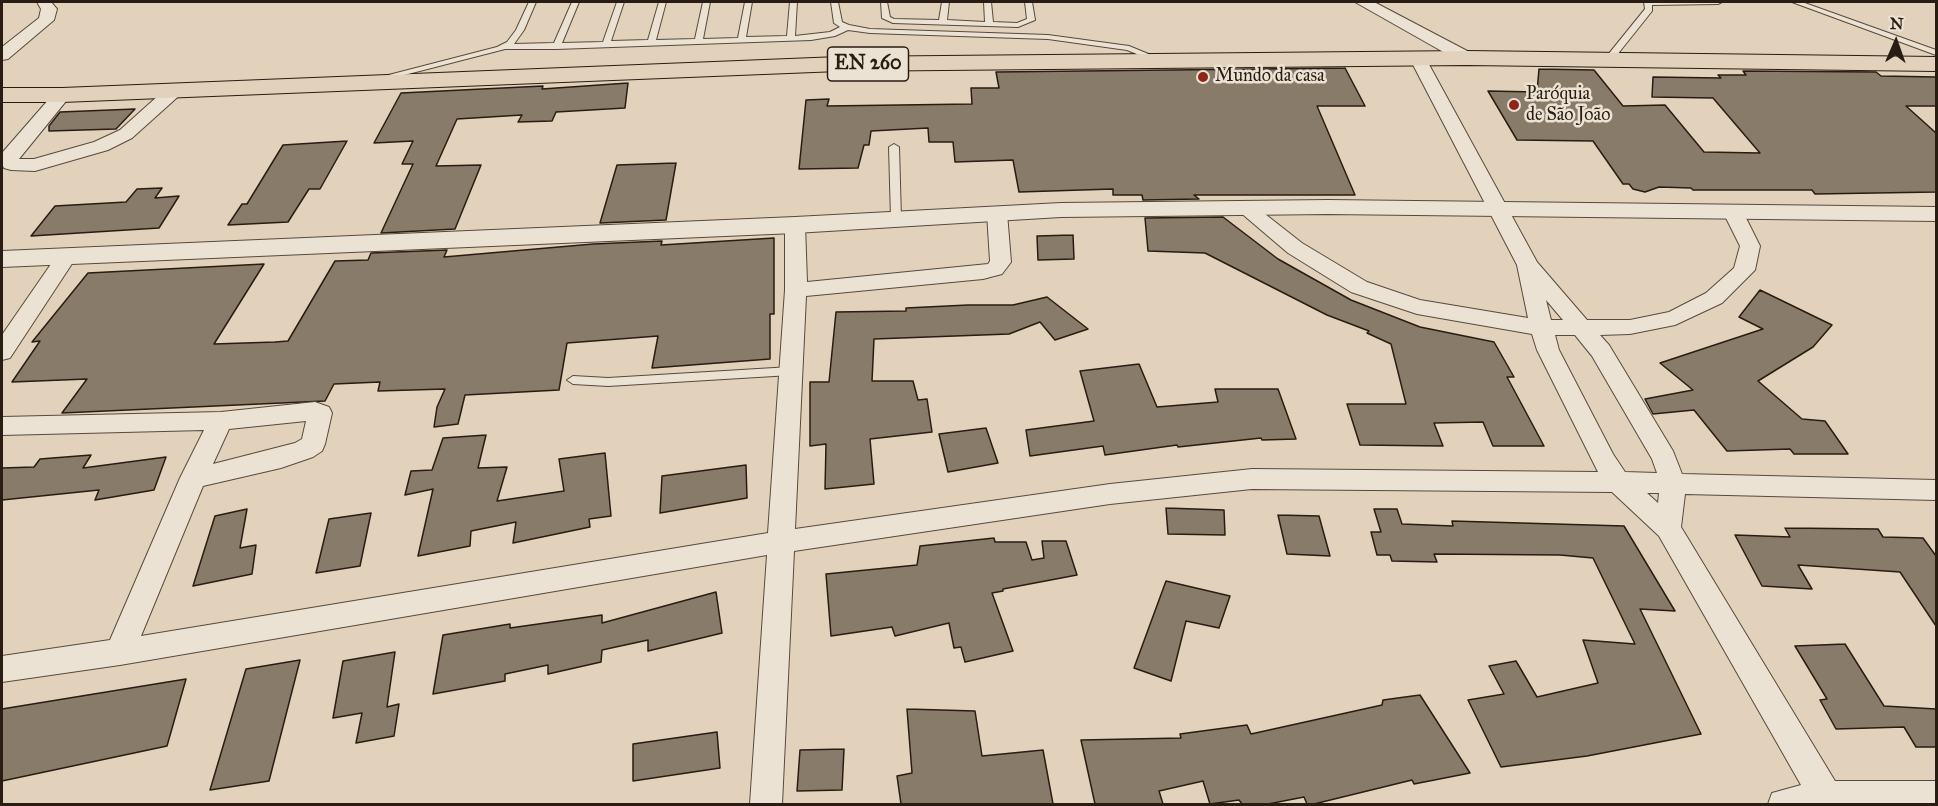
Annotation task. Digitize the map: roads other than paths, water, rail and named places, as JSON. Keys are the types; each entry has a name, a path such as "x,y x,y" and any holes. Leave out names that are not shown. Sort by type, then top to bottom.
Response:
{"main road":[{"name":"EN 260","path":"1735,61 1803,54 1936,53"},
{"name":"EN 260","path":"2,94 62,95 839,64 1610,58 1936,64"}],"street":[{"path":"2,55 46,20 49,9 44,2"},
{"path":"1363,2 1467,58"},
{"path":"1418,59 1528,265 1601,351 1658,448 1673,483 1668,528"},
{"path":"62,95 9,156 11,164 34,165 101,146 126,134 175,90"},
{"path":"1244,207 1295,248 1359,287 1417,307 1541,328 1630,327 1675,318 1714,298 1744,270 1750,246 1734,214"},
{"path":"2,259 795,225 997,213 1244,207 1499,208 1734,214 1936,214"},
{"path":"796,290 995,269 1001,262 997,213"},
{"path":"766,804 796,290 795,225"},
{"path":"2,352 67,256"},
{"path":"1528,265 1548,350 1603,459 1618,482 1668,528 1828,801"},
{"path":"2,426 221,421 315,411 320,414 313,444 304,450 281,458 193,478"},
{"path":"120,652 193,478 221,421"},
{"path":"2,669 120,652 780,542 1110,494 1252,479 1618,482 1936,490"},
{"path":"1784,804 1936,797"}],"lane":[{"path":"505,47 520,30 532,2"},
{"path":"556,46 575,2"},
{"path":"606,45 620,2"},
{"path":"651,43 662,2"},
{"path":"698,42 706,2"},
{"path":"741,41 748,2"},
{"path":"791,39 793,2"},
{"path":"835,2 838,22 847,27 870,31 1048,37 1129,48 1160,61"},
{"path":"884,2 886,18 892,21 989,24 1028,23 1031,20 1029,2"},
{"path":"943,23 946,2"},
{"path":"988,2 989,24"},
{"path":"1610,58 1649,9 1647,2 1718,2"},
{"path":"1796,2 1936,53"},
{"path":"359,84 505,47 791,39 832,34 847,27"},
{"path":"894,147 896,219"},
{"path":"573,380 643,381 791,371"}],"place":[{"name":"Mundo da casa","path":"1203,77"},
{"name":"Paróquia de São João","path":"1514,105"}]}
